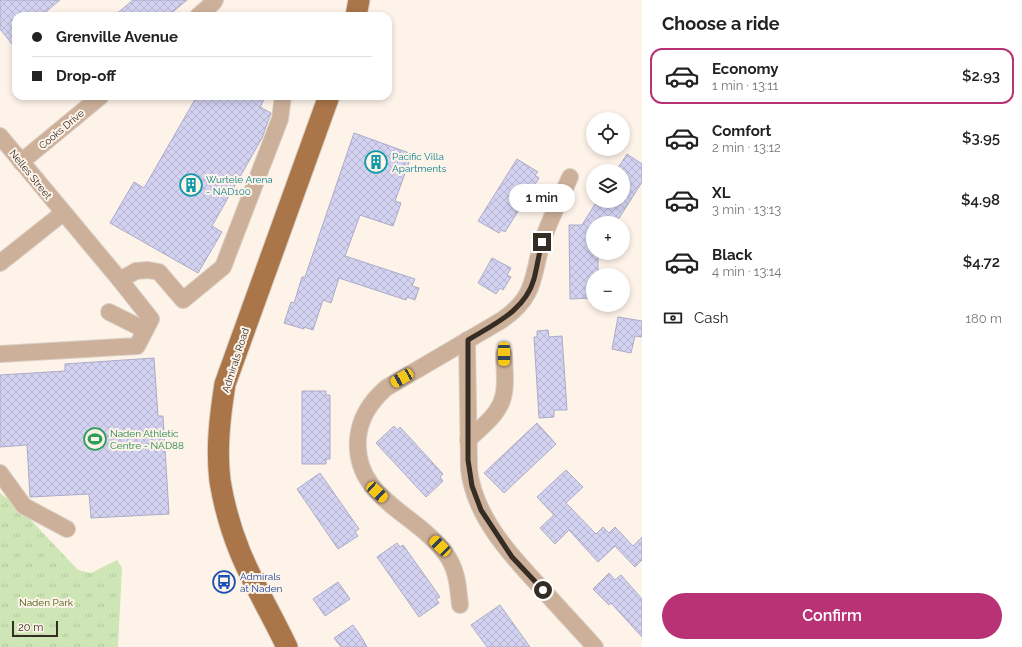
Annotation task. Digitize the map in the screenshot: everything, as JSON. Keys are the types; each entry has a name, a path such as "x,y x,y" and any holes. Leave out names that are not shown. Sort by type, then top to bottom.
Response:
{"main road":[{"path":"357,12 359,0"},
{"name":"Admirals Road","path":"288,647 240,552 229,520 220,481 219,445 221,413 226,384 327,100"}],"street":[{"path":"203,12 215,0"},
{"name":"Cooks Drive","path":"22,162 96,100"},
{"path":"120,280 136,271 148,270 159,272 183,300 223,267 280,119 282,100"},
{"name":"Nelles Street","path":"3,145 22,162 151,319 145,330"},
{"path":"460,605 457,578 446,553 380,495 371,485 361,465 358,443 361,425 373,401 393,383 509,315 527,295 534,279 543,238 570,177"},
{"path":"0,262 63,213"},
{"path":"0,354 137,346 145,330 109,312"},
{"path":"468,340 469,469 477,502 512,557 595,647"},
{"path":"446,352 452,350 458,351 463,354 468,364"},
{"path":"468,440 500,406 504,389 504,354"},
{"path":"0,473 24,506 67,529"}],"green space":[{"name":"Naden Park","path":"0,493 26,515 78,570 91,573 117,560 122,568 118,647 0,647"}],"building":[{"path":"0,0 60,0 46,12 12,12 12,44 0,29"},
{"path":"133,0 187,0 173,12 119,12"},
{"name":"Wurtele Arena - NAD100","path":"195,100 264,100 260,107 271,113 262,138 212,226 222,232 198,273 110,223 134,182 144,188"},
{"path":"354,133 412,154 395,201 401,203 393,226 360,215 345,256 415,279 412,286 419,288 415,300 407,297 406,300 339,278 331,303 323,300 313,330 284,323 291,302 294,303 302,277 305,277"},
{"path":"626,156 630,156 642,164 642,182 630,201 630,164 621,164"},
{"path":"517,159 538,172 535,175 539,178 505,232 501,230 499,233 478,221"},
{"path":"593,208 626,208 620,216 588,216"},
{"path":"586,219 586,260 598,260 598,268 586,268 586,298 570,299 569,225 582,225"},
{"path":"492,258 511,268 507,275 511,277 503,290 500,288 496,294 478,283"},
{"path":"618,317 642,321 642,337 635,336 631,353 612,349"},
{"path":"548,330 549,337 562,336 567,410 554,410 554,417 539,418 534,337 537,337 537,331"},
{"name":"Naden Athletic Centre - NAD88","path":"154,358 158,416 163,416 169,514 91,518 89,494 30,497 27,445 0,447 0,375 65,371 65,364"},
{"path":"302,391 326,391 326,395 330,395 330,459 326,459 326,464 302,464"},
{"path":"537,423 556,444 504,493 484,473"},
{"path":"394,426 397,430 400,427 443,474 440,477 443,481 426,497 376,443"},
{"path":"566,470 583,487 566,503 596,534 603,527 609,533 615,527 633,546 642,537 642,560 635,567 615,546 598,562 569,530 555,544 540,528 554,515 537,497"},
{"path":"320,473 359,529 355,532 358,536 338,549 297,489"},
{"path":"397,543 400,547 403,545 440,597 436,599 439,603 419,617 377,557"},
{"path":"609,573 615,580 621,575 642,599 642,637 611,603 609,605 593,589"},
{"path":"338,582 350,599 325,616 313,599"},
{"path":"500,605 530,647 487,647 471,625"},
{"path":"353,625 367,647 341,647 334,638"}],"place":[{"name":"Pacific Villa Apartments","path":"376,162"},
{"name":"Wurtele Arena - NAD100","path":"191,185"},
{"name":"Naden Athletic Centre - NAD88","path":"95,439"},
{"name":"Admirals at Naden","path":"224,582"}],"route":[{"path":"542,242 531,288 522,302 502,320 468,340 468,460 474,494 481,510 512,557 543,590"}]}
